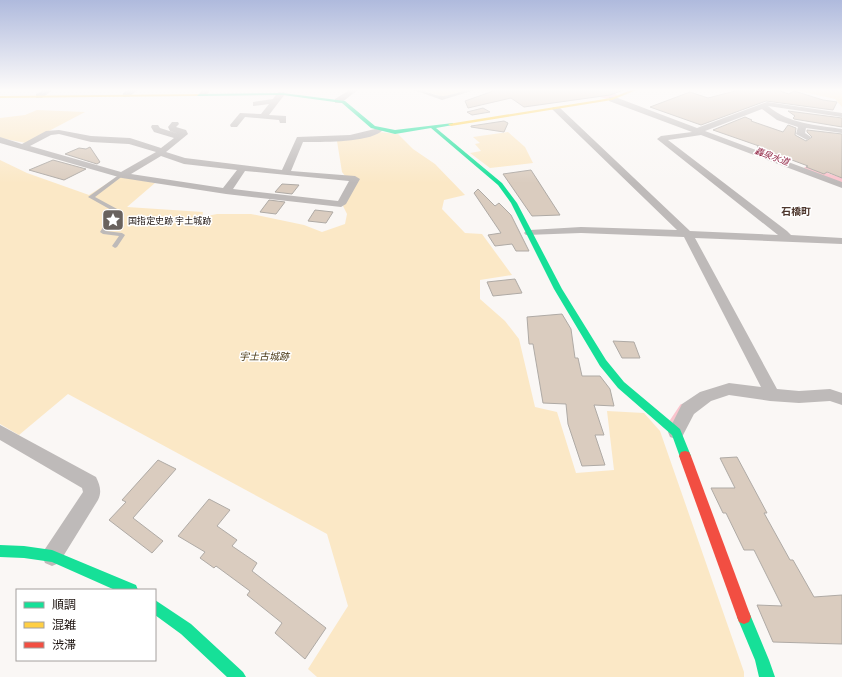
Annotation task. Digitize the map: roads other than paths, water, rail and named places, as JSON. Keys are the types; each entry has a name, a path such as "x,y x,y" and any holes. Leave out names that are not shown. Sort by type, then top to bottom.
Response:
{"street":[{"path":"234,125 238,121"},
{"path":"366,121 379,130 394,132 476,121"},
{"path":"568,121 688,235 769,387 770,395"},
{"path":"670,121 842,185"},
{"path":"728,121 700,132 662,139 783,233 787,238"},
{"path":"785,121 842,131"},
{"path":"122,175 161,152 184,134 183,132 173,129 172,127 175,124"},
{"path":"803,125 800,134 808,137"},
{"path":"156,127 157,130 180,137"},
{"path":"432,127 500,184 514,203 558,289 603,363 621,385 676,432 736,596 762,660 767,677"},
{"path":"285,173 300,139 337,140 354,138 379,130"},
{"path":"0,140 22,147 122,175 226,190 341,204 355,179 285,173 184,161 130,141 91,139 59,132 49,133 22,147"},
{"path":"226,190 243,168"},
{"path":"530,233 581,230 842,241"},
{"path":"676,432 688,409 706,396 730,389 770,395 799,397 830,395 842,399"},
{"path":"0,432 90,483 92,494 52,556"},
{"path":"0,551 24,552 52,556 129,589"},
{"path":"156,608 186,629 238,677"}],"lane":[{"path":"115,246 122,235 103,232 116,210 91,197 122,175"}],"waterway":[{"name":"轟泉水道","path":"807,169 842,182"},
{"path":"672,422 682,407"}],"place":[{"name":"国指定史跡 宇土城跡","path":"113,220"}],"district":[{"name":"石橋町","path":"796,211"}],"park label":[{"name":"宇土古城跡","path":"264,356"}]}
